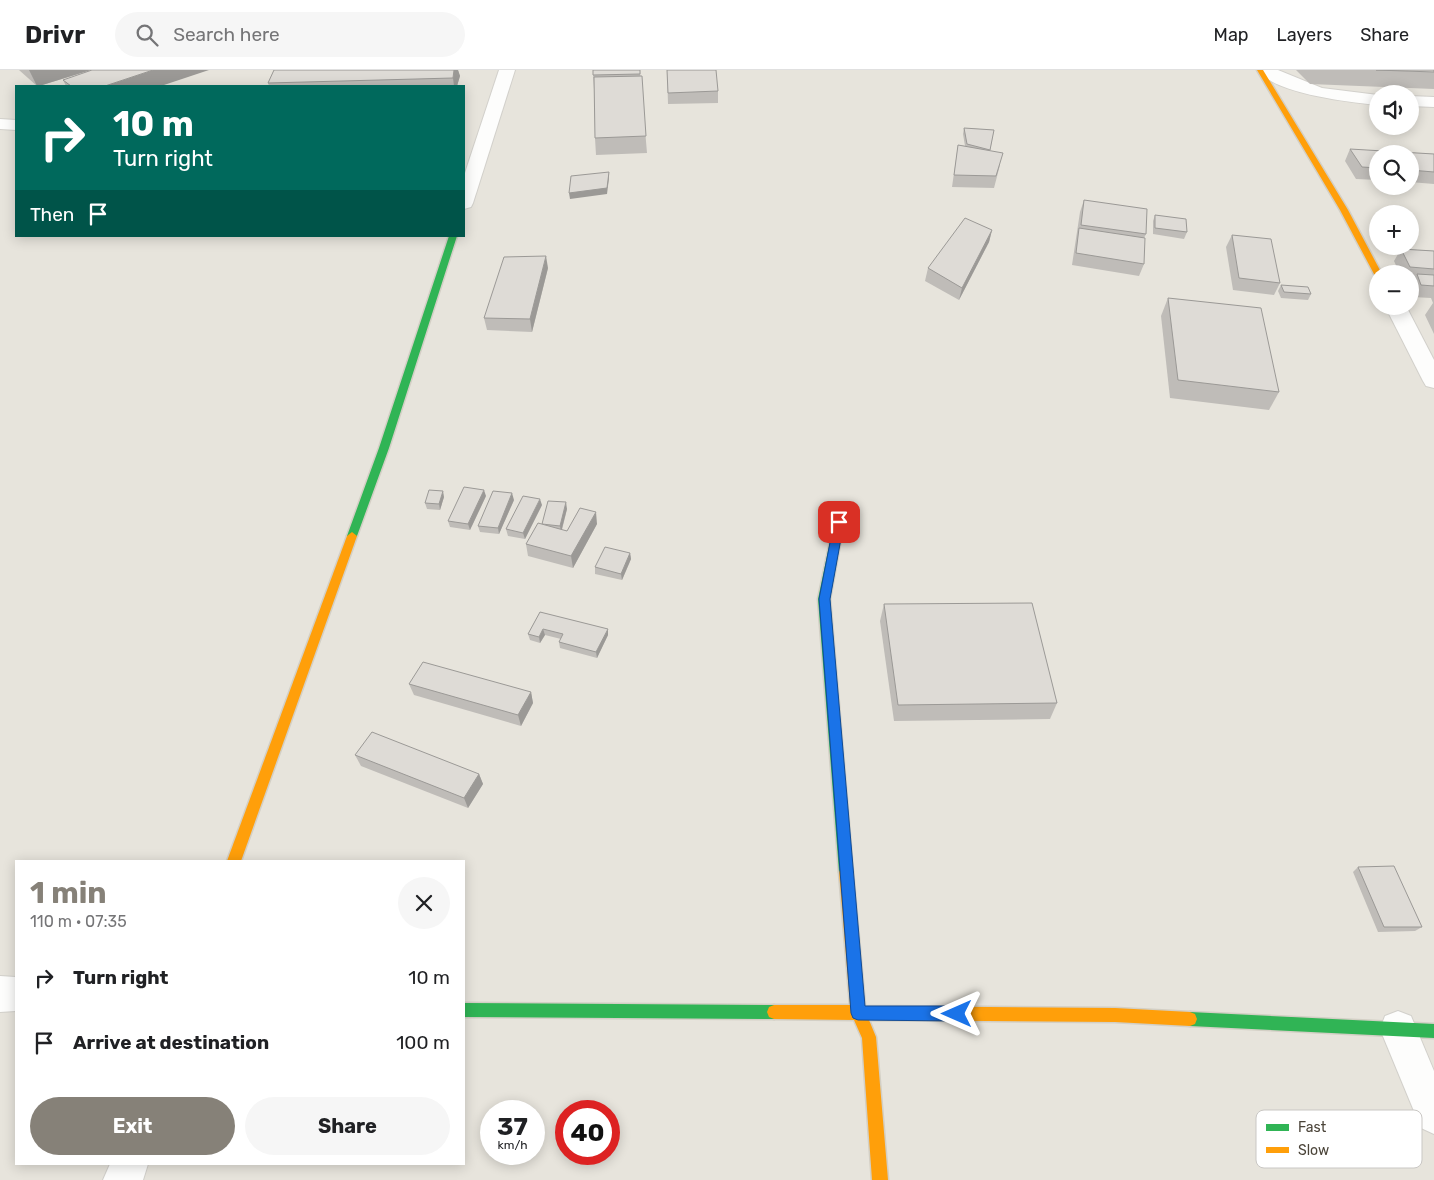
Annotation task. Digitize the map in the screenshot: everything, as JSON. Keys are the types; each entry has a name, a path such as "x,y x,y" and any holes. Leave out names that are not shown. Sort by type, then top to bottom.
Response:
{"street":[{"path":"465,198 480,130 507,70"},
{"path":"1260,70 1344,210 1373,265"},
{"path":"1266,70 1293,85 1327,95 1369,99"},
{"path":"1419,101 1434,102"},
{"path":"0,124 15,125"},
{"path":"234,860 384,448 453,237"},
{"path":"1400,315 1434,381"},
{"path":"839,522 824,599 858,1013 869,1037 880,1180"},
{"path":"0,994 15,994"},
{"path":"465,1010 1115,1015 1434,1031"},
{"path":"1398,1029 1434,1115"},
{"path":"123,1180 128,1165"}],"shaded area":[{"path":"0,70 1434,70 1434,1180 0,1180"}],"building":[{"path":"92,70 153,70 108,85 70,85 63,80"},
{"path":"274,70 454,70 453,78 268,83"},
{"path":"593,70 640,70 640,74 593,75"},
{"path":"667,70 716,70 718,91 668,93"},
{"path":"1376,70 1434,70 1434,72"},
{"path":"642,76 646,136 595,138 594,77"},
{"path":"964,128 994,130 990,150 967,144"},
{"path":"958,145 1003,153 996,176 954,175"},
{"path":"1350,149 1369,150 1369,167 1362,167"},
{"path":"1419,153 1434,154 1434,172 1419,171"},
{"path":"609,172 607,188 569,193 571,176"},
{"path":"1084,200 1147,209 1146,234 1081,225"},
{"path":"1155,215 1186,219 1187,232 1155,228"},
{"path":"965,218 992,230 962,288 928,268"},
{"path":"1079,228 1145,238 1144,264 1076,253"},
{"path":"1232,235 1271,239 1280,283 1239,278"},
{"path":"1419,250 1434,251 1434,269 1419,268 1419,265 1409,265 1404,255 1419,255"},
{"path":"546,256 530,319 484,318 504,257"},
{"path":"1419,274 1434,275 1434,286 1421,285"},
{"path":"1281,285 1308,287 1311,294 1284,292"},
{"path":"1168,298 1261,308 1279,392 1178,380"},
{"path":"464,487 484,490 468,524 448,521"},
{"path":"429,490 443,491 439,504 425,503"},
{"path":"493,491 512,493 498,528 478,526"},
{"path":"523,496 540,499 523,533 506,529"},
{"path":"548,501 566,502 560,526 542,524"},
{"path":"580,508 596,512 571,556 526,544 538,523 567,531"},
{"path":"605,547 630,553 621,574 595,567"},
{"path":"1032,603 1057,703 898,705 884,604"},
{"path":"540,612 608,629 596,652 559,642 563,634 543,629 539,637 528,634"},
{"path":"423,662 531,692 518,715 409,684"},
{"path":"372,732 479,774 464,798 355,755"},
{"path":"1394,866 1422,927 1384,927 1358,867"}],"traffic: fast":[{"path":"352,536 384,448 453,237"},
{"path":"839,522 824,599 846,872"},
{"path":"465,1010 774,1012"},
{"path":"1190,1019 1434,1031"}],"traffic: slow":[{"path":"1260,70 1344,210 1373,265"},
{"path":"234,860 352,536"},
{"path":"846,872 858,1013 869,1037 880,1180"},
{"path":"774,1012 1115,1015 1190,1019"}],"route":[{"path":"839,522 824,599 858,1013 957,1014"}]}
